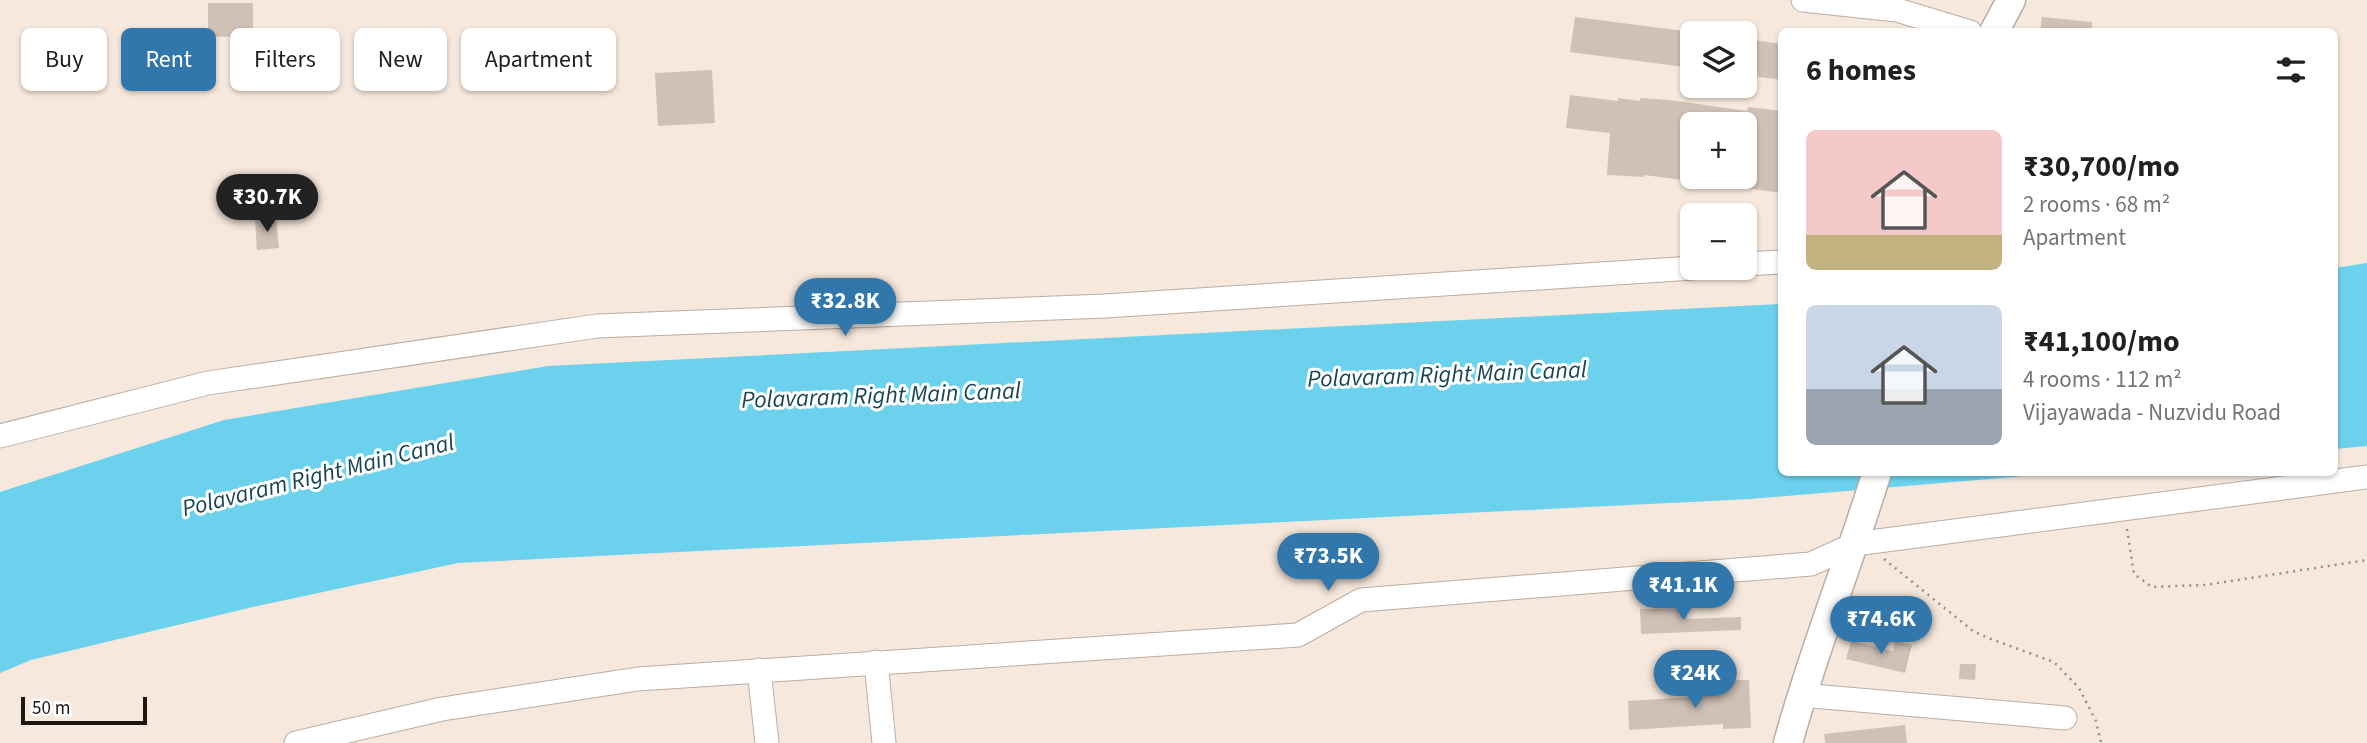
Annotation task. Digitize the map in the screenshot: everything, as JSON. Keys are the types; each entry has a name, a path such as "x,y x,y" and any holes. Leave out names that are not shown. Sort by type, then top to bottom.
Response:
{"main road":[{"path":"1996,28 2011,0"},
{"path":"1788,743 1801,695 1864,543 1876,476"}],"street":[{"path":"1803,0 1897,10 1957,28"},
{"path":"1757,263 1778,262"},
{"path":"0,436 208,383 597,326 1105,306 1680,269"},
{"path":"296,743 455,707 638,679 1298,635 1361,600 1811,564 1864,543 2367,477"},
{"path":"876,662 884,743"},
{"path":"759,670 767,743"},
{"path":"1801,695 2065,718"}],"path":[{"path":"2123,509 2134,574 2152,587 2205,585 2367,560"},
{"path":"1864,543 1973,631 2054,662 2079,688 2096,721 2101,743"}],"water":[{"path":"2367,263 2367,446 2338,449 2338,268"},
{"name":"Polavaram Right Main Canal","path":"1778,304 1778,476 2024,476 1750,499 458,563 253,607 31,660 0,673 0,492 224,420 548,366"}],"building":[{"path":"208,3 253,3 253,28 230,28 230,37 216,37 216,28 208,28"},
{"path":"1575,17 1680,30 1680,66 1570,52"},
{"path":"2042,17 2092,22 2092,28 2041,28"},
{"path":"1757,41 1778,43 1778,79 1757,77"},
{"path":"712,70 715,123 658,126 655,73"},
{"path":"1570,95 1618,101 1618,98 1640,101 1640,98 1669,100 1747,111 1748,107 1778,111 1778,192 1752,189 1757,189 1757,112 1680,112 1680,180 1644,175 1607,175 1610,133 1566,128"},
{"path":"276,218 279,248 257,250 255,220"},
{"path":"1687,608 1687,619 1741,617 1741,630 1641,634 1640,609"},
{"path":"1851,641 1893,651 1895,641 1912,645 1905,673 1846,659"},
{"path":"1960,664 1976,664 1975,680 1959,679"},
{"path":"1722,680 1749,680 1751,728 1723,729 1723,724 1629,730 1628,701 1722,695"},
{"path":"1905,725 1907,743 1825,743 1824,734"}]}
